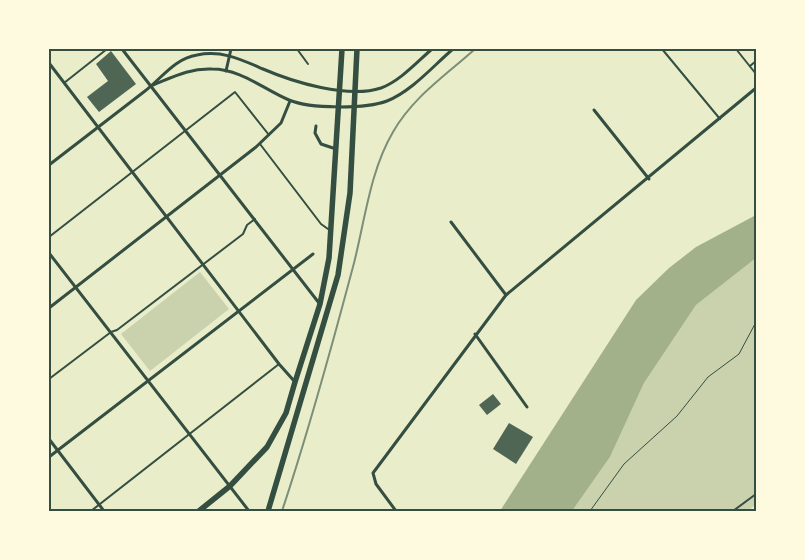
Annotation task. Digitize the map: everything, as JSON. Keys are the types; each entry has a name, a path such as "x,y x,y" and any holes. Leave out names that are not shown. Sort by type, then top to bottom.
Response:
{"highway":[{"path":"199,511 230,486 267,447 286,413 320,304 332,232 342,49"},
{"path":"268,511 338,275 350,193 357,49"}],"street":[{"path":"122,49 320,304"},
{"path":"226,71 231,49"},
{"path":"49,165 151,86 171,66 184,58 198,54 229,54 297,82 355,91 376,89 392,83 432,49"},
{"path":"151,86 190,70 213,68 248,78 290,101 304,104 339,106 371,105 400,95 452,49"},
{"path":"49,63 279,364 295,382"},
{"path":"396,511 376,484 373,472 506,294 756,88"},
{"path":"49,308 260,144 280,123 290,101"},
{"path":"594,110 649,178"},
{"path":"316,126 315,133 322,144 337,149"},
{"path":"451,222 506,294"},
{"path":"49,253 250,511"},
{"path":"49,457 313,254"},
{"path":"475,334 527,407"},
{"path":"49,439 104,511"}],"lane":[{"path":"64,83 107,49"},
{"path":"297,49 308,64"},
{"path":"662,49 720,118"},
{"path":"736,49 756,74"},
{"path":"750,66 756,61"},
{"path":"49,237 235,92 269,135"},
{"path":"260,144 321,224 332,232"},
{"path":"49,379 243,234 247,225 255,219"},
{"path":"91,511 189,432 279,364"},
{"path":"733,511 739,510 756,494"}],"path":[{"path":"590,511 624,464 677,416 708,377 739,354 756,322"}],"shaded area":[{"path":"756,215 756,258 696,305 644,383 610,457 572,511 500,511 636,300 669,268 696,247"},
{"path":"756,258 756,504 748,511 572,511 610,457 644,383 696,305"},
{"path":"200,272 229,309 150,371 121,334"}],"building":[{"path":"111,51 136,84 99,112 87,97 108,81 96,64"},
{"path":"493,394 501,404 487,415 479,405"},
{"path":"509,423 533,437 516,464 493,449"}],"railway":[{"path":"282,511 320,388 354,263 373,179 385,147 401,119 420,97 475,49"}]}
